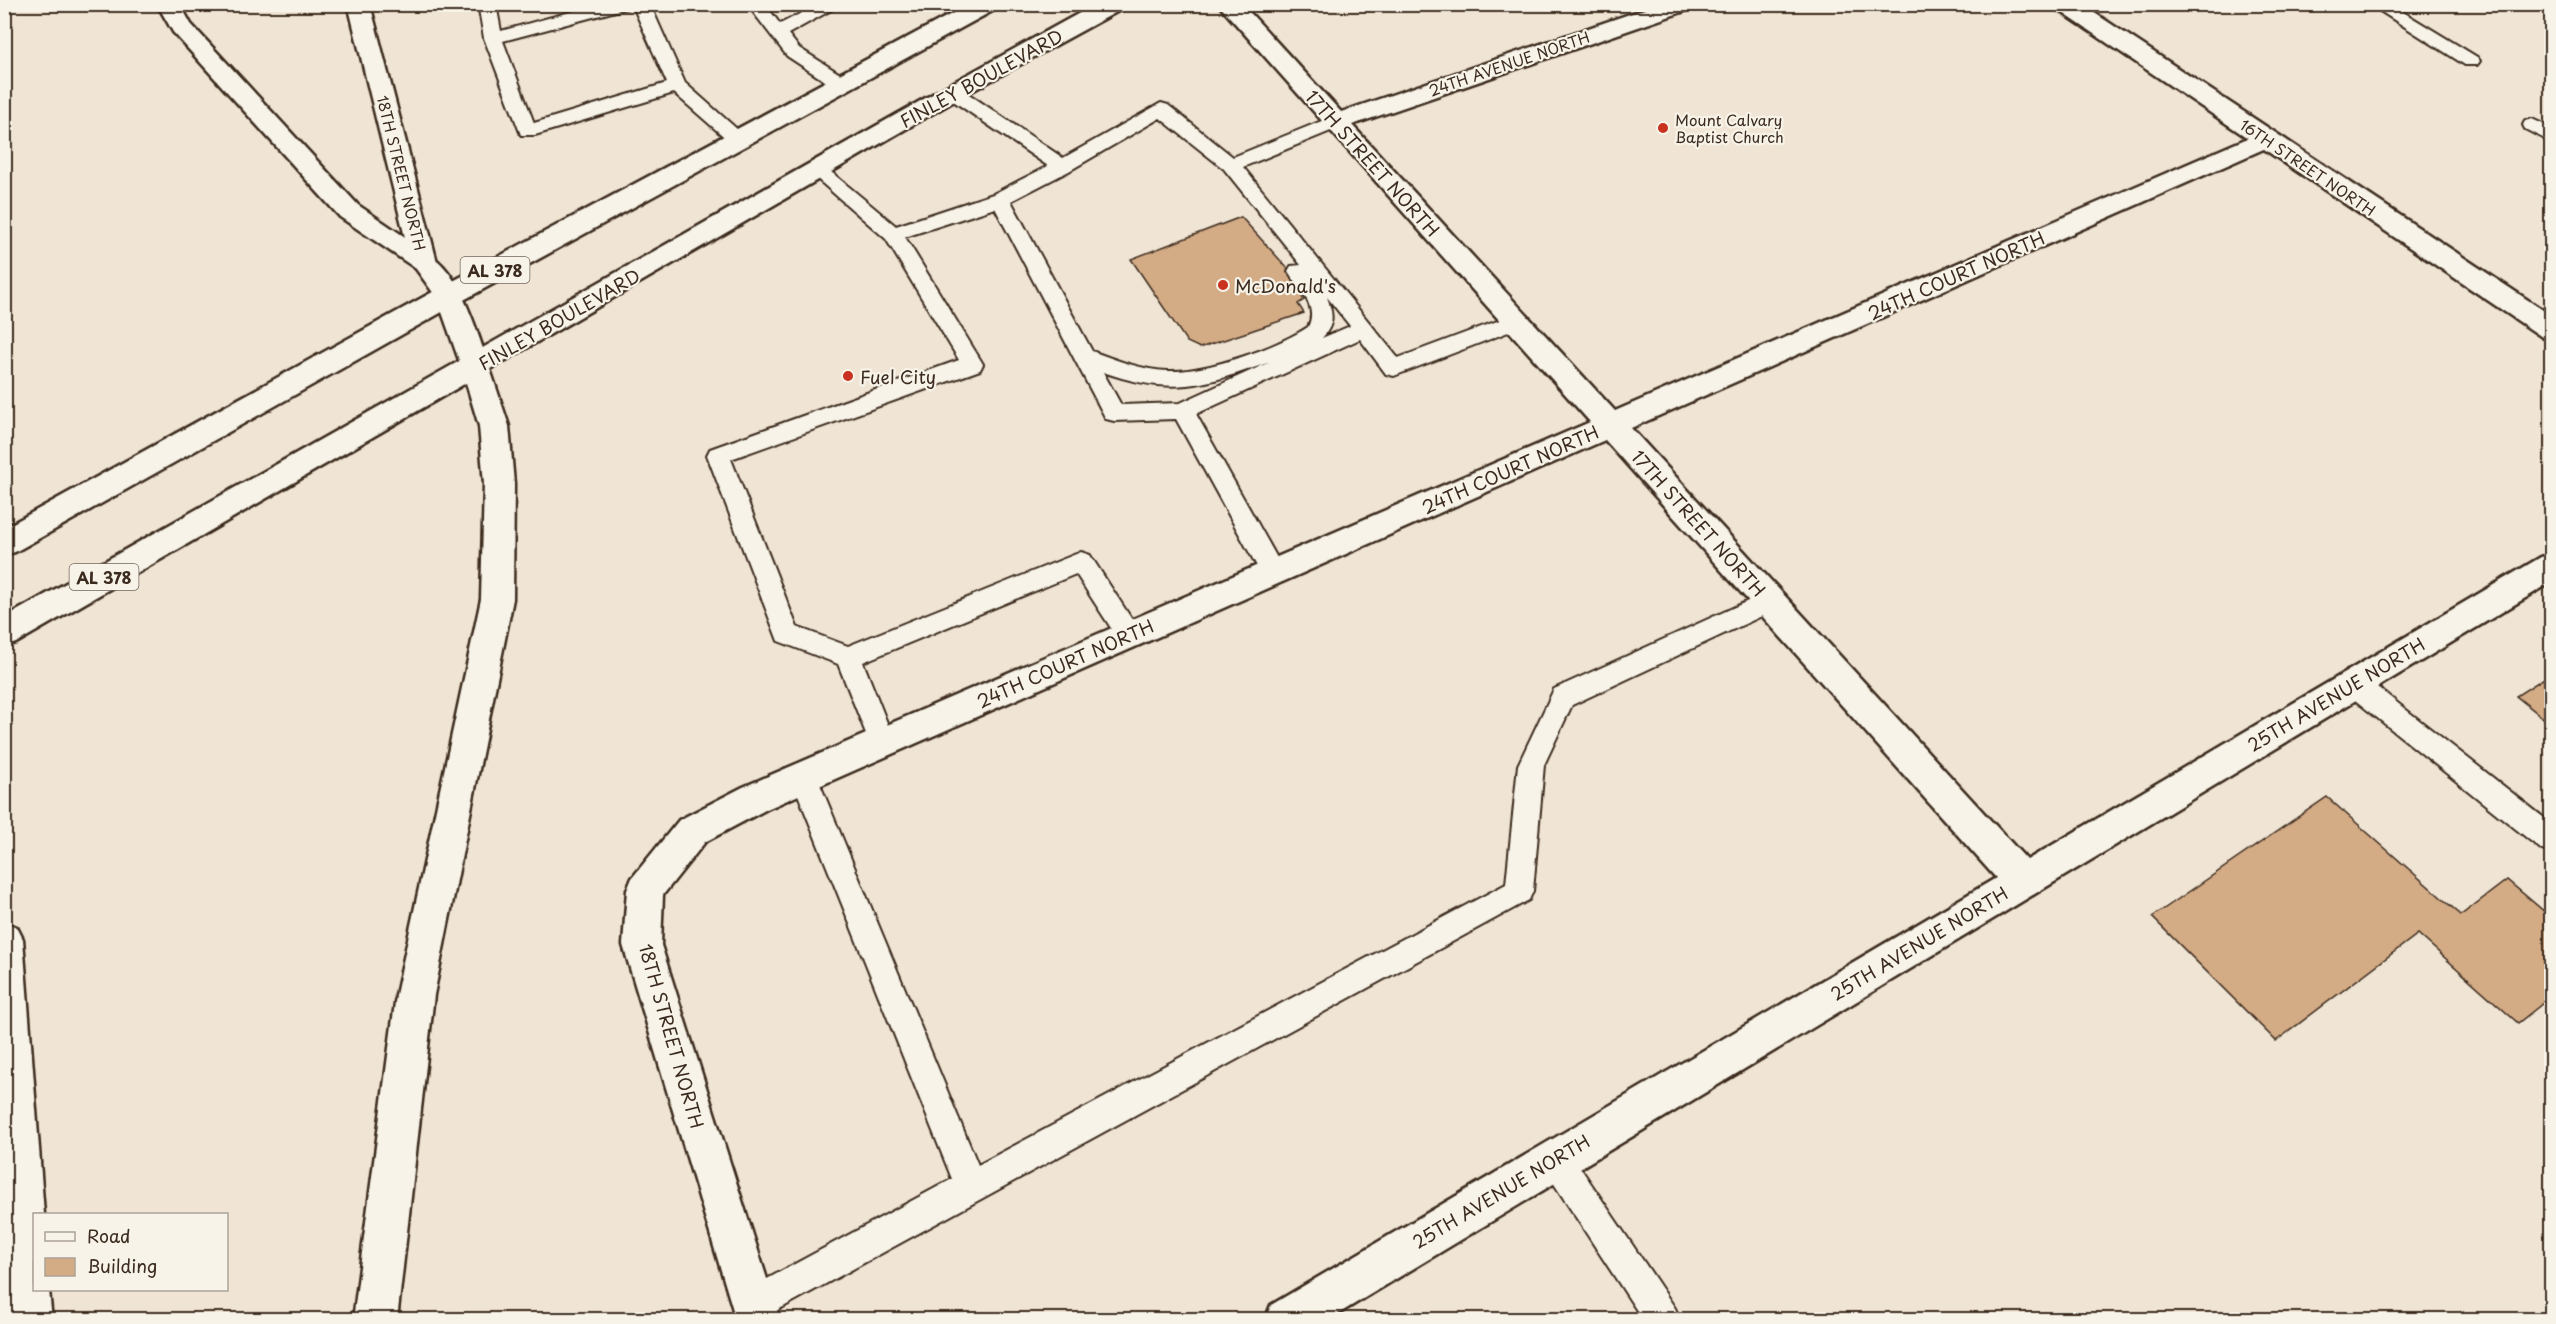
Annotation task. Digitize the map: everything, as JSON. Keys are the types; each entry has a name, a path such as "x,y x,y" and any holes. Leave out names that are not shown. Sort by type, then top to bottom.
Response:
{"main road":[{"path":"168,4 181,27 349,211 424,261"},
{"name":"AL 378","path":"4,543 450,295 988,4"},
{"name":"FINLEY BOULEVARD","path":"4,634 953,92 1114,4"},
{"name":"17TH STREET NORTH","path":"1229,4 2023,881"},
{"name":"24TH AVENUE NORTH","path":"1336,122 1683,4"},
{"name":"16TH STREET NORTH","path":"2065,4 2552,330"},
{"name":"18TH STREET NORTH","path":"362,5 424,261 450,295 476,366 494,426 499,484 496,599 415,995 375,1320"},
{"name":"24TH COURT NORTH","path":"755,798 2266,140"},
{"name":"25TH AVENUE NORTH","path":"1286,1320 2552,566"},
{"name":"18TH STREET NORTH","path":"755,798 692,831 645,890 642,945 756,1312"},
{"path":"4,939 30,1320"}],"lane":[{"path":"487,4 493,38 528,131 677,86"},
{"path":"493,38 621,4"},
{"path":"641,4 677,86 737,138"},
{"path":"755,4 793,52 841,83"},
{"path":"777,33 834,4"},
{"path":"2377,4 2471,61"},
{"path":"953,92 1062,167"},
{"path":"893,234 1000,199 1062,167 1161,109 1231,165 1394,368 1516,321"},
{"path":"1231,165 1336,122"},
{"path":"2532,125 2552,137"},
{"path":"817,170 893,234 972,364 718,455 787,634 848,657 1081,562 1129,635"},
{"path":"1084,356 1133,374 1182,380 1221,370 1291,345 1316,332 1323,315 1316,295 1258,222 1250,189"},
{"path":"1000,199 1114,413 1183,411 1364,328"},
{"path":"1183,411 1273,572"},
{"path":"756,1312 972,1186 1519,891 1531,765 1563,697 1770,601"},
{"path":"848,657 882,743"},
{"path":"2354,684 2552,842"},
{"path":"804,777 972,1186"},
{"path":"1556,1159 1663,1320"}],"building":[{"name":"McDonald's","path":"1241,217 1300,282 1295,287 1304,300 1298,304 1304,313 1200,348 1187,342 1131,259"},
{"path":"2552,673 2552,725 2516,696"},
{"path":"2327,797 2461,915 2507,880 2552,918 2552,996 2518,1023 2418,934 2276,1041 2152,917"}],"place":[{"name":"Mount Calvary Baptist Church","path":"1663,128"},
{"name":"McDonald's","path":"1223,285"},
{"name":"Fuel City","path":"848,376"}]}
